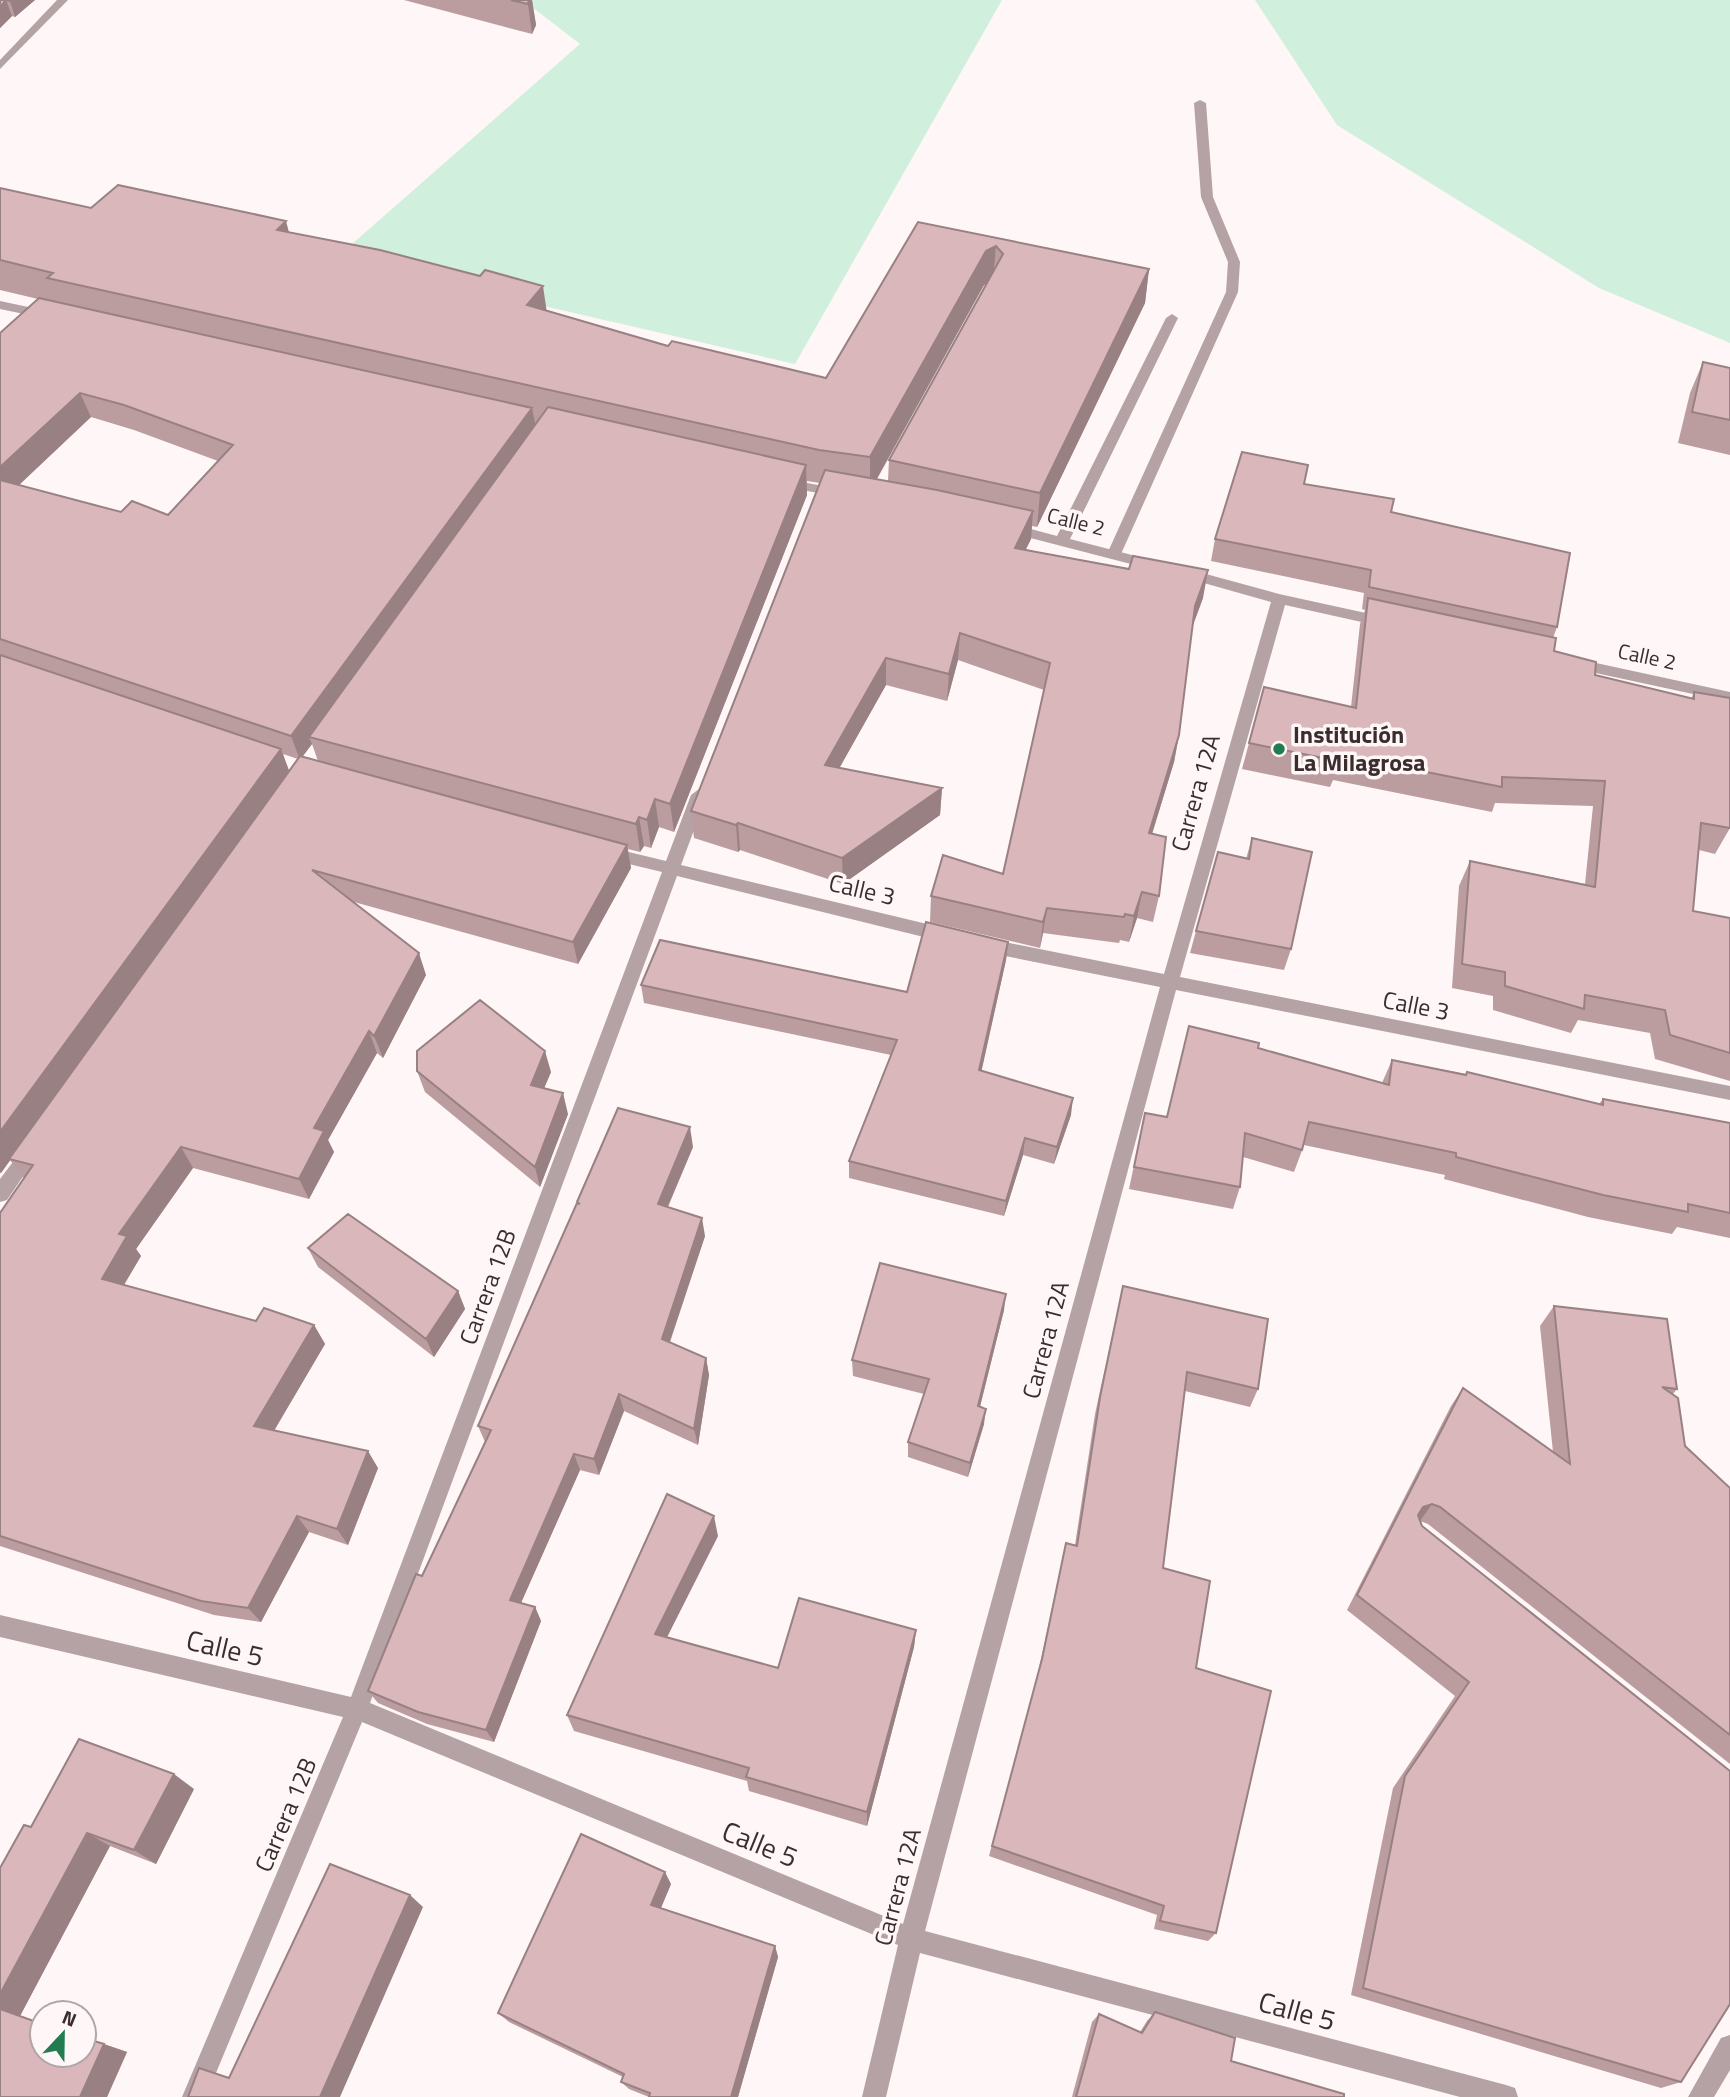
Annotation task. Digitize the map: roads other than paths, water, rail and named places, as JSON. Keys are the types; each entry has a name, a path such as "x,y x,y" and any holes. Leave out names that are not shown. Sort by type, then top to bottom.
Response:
{"street":[{"path":"0,66 15,44 63,0"},
{"path":"1114,554 1232,292 1234,262 1207,197 1200,103"},
{"path":"0,304 67,320"},
{"path":"1062,540 1172,318"},
{"path":"765,478 816,497 853,495"},
{"name":"Calle 2","path":"995,525 1062,540 1279,599 1402,626"},
{"name":"Carrera 12A","path":"874,2097 911,1939 1170,982 1279,599"},
{"name":"Calle 2","path":"1552,658 1730,696"},
{"name":"Carrera 12B","path":"194,2097 357,1709 705,780"},
{"name":"Calle 3","path":"592,848 670,870 1036,957 1730,1093"},
{"path":"0,1194 40,1138"},
{"name":"Calle 5","path":"0,1626 357,1709 911,1939 1506,2097"},
{"path":"1700,2097 1730,2047"}],"place":[{"name":"Institución La Milagrosa","path":"1279,749"}]}
